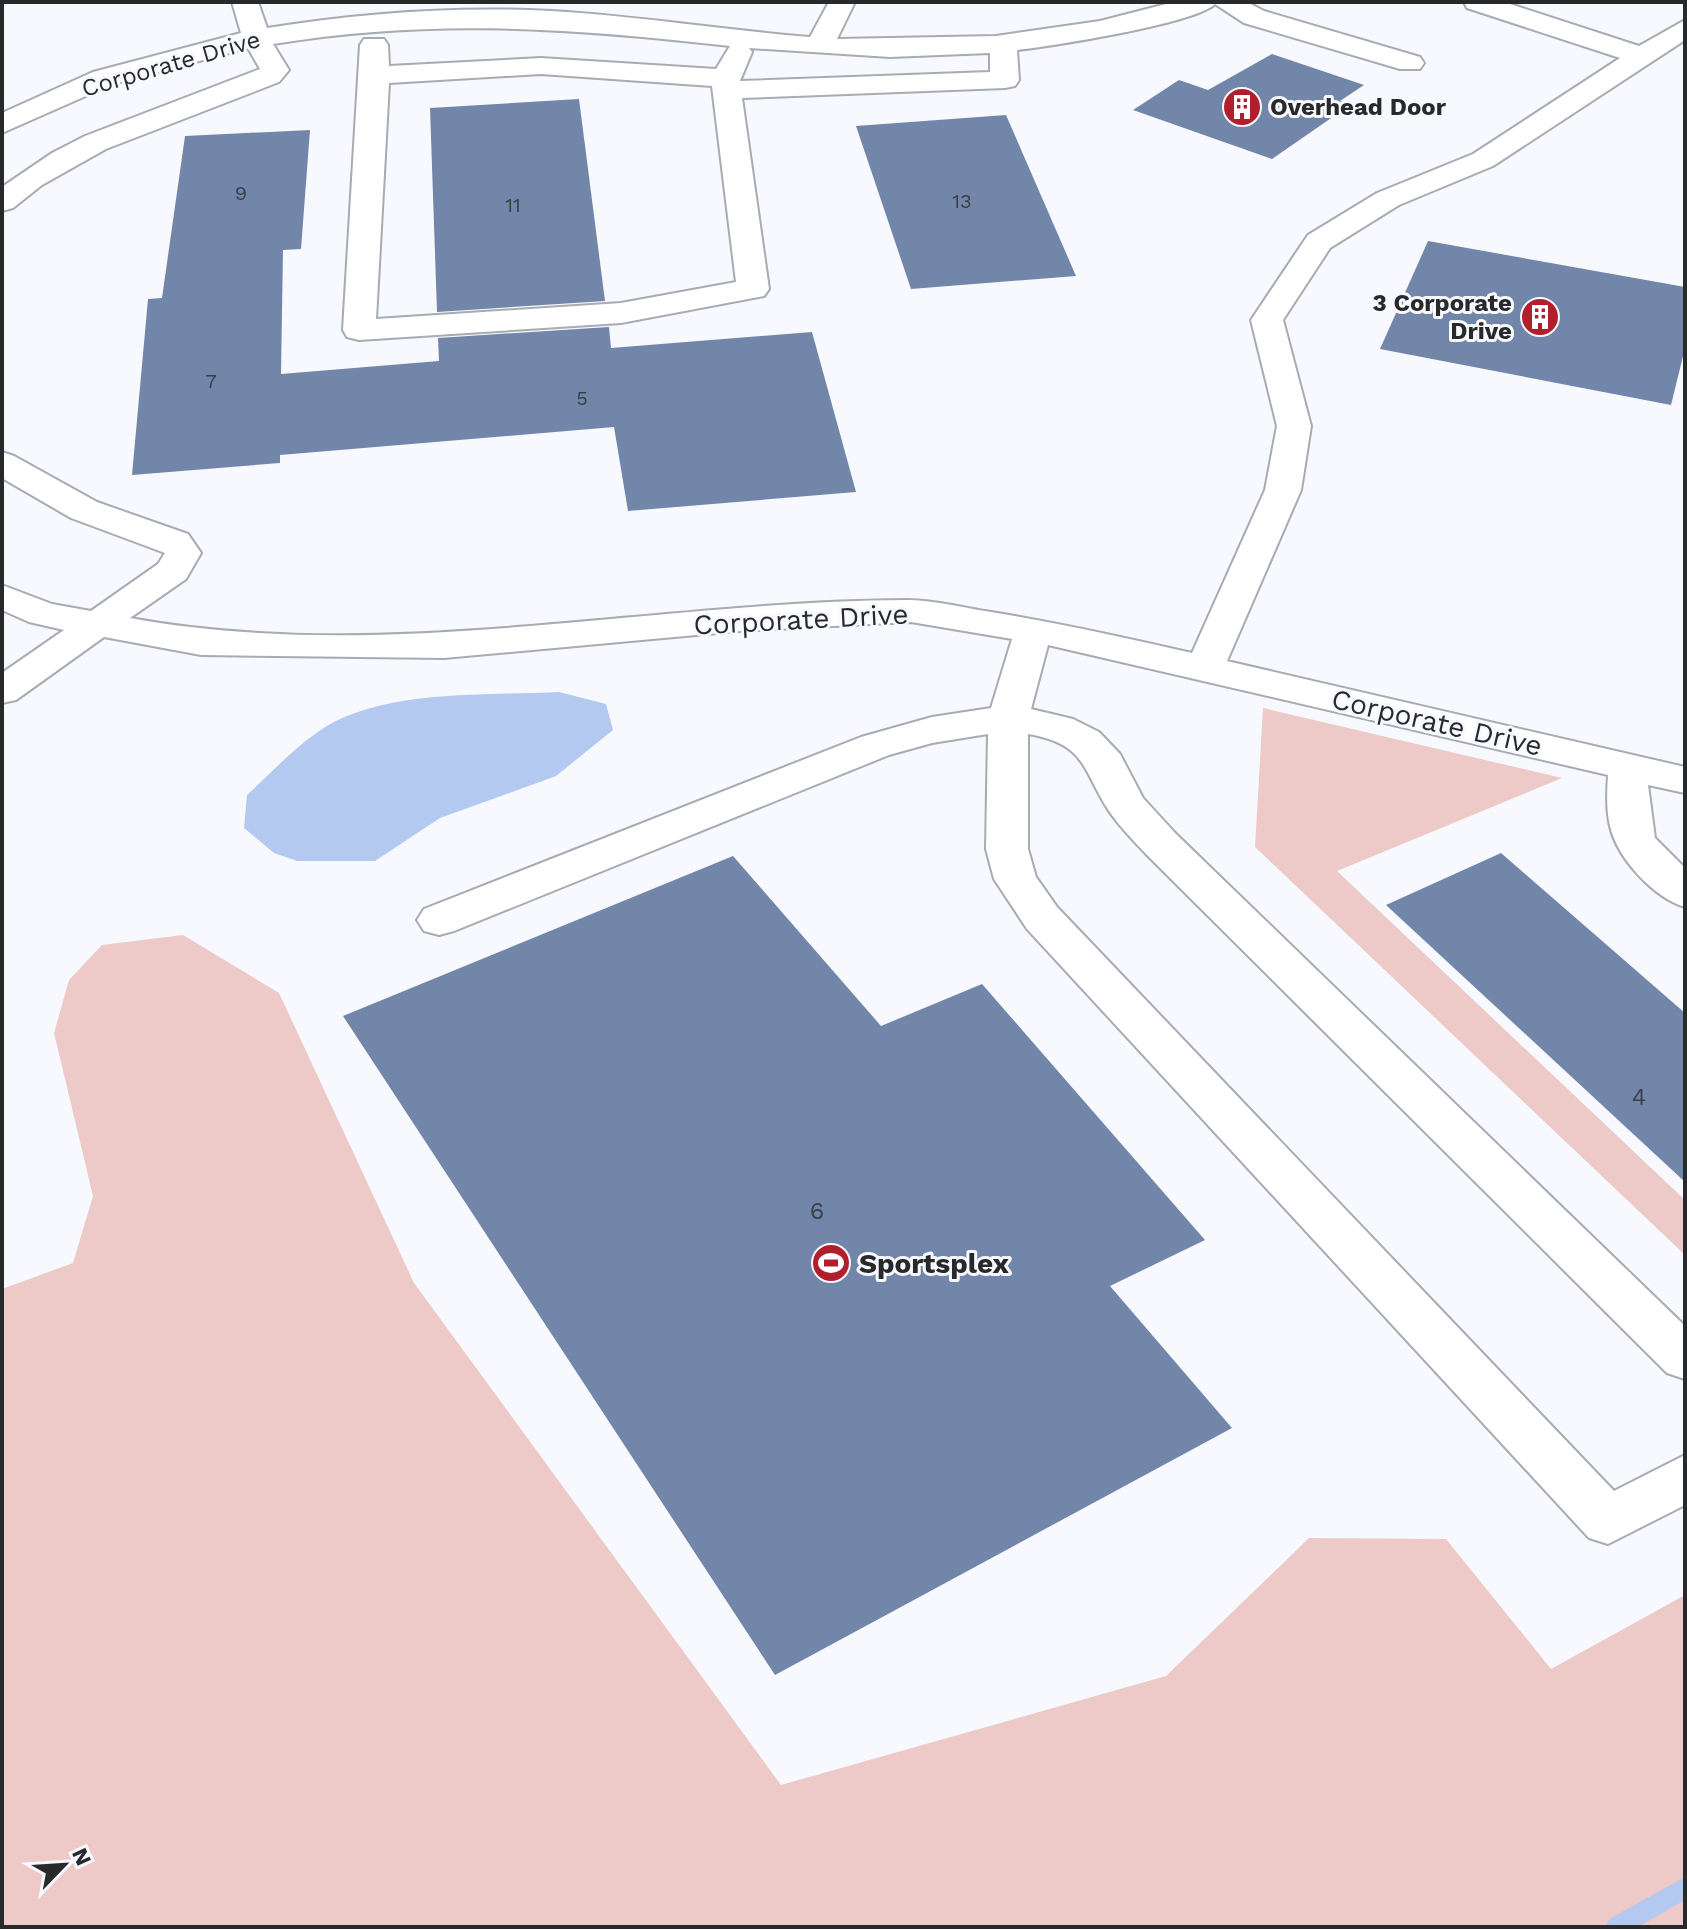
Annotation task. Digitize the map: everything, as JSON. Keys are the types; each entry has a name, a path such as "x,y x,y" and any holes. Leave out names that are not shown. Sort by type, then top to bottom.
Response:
{"street":[{"path":"2,202 39,175 124,129 269,76 275,70 274,64 256,38 245,2"},
{"path":"820,45 842,2"},
{"path":"1103,2 1131,24"},
{"name":"Corporate Drive","path":"5,120 101,78 345,14 374,23 515,18 655,27 820,45 909,49 1064,39 1131,24 1203,2"},
{"path":"1227,2 1254,17 1410,63"},
{"path":"1477,2 1643,56"},
{"path":"374,23 375,75 359,330 621,313 753,289 725,84 745,39"},
{"path":"1205,668 1283,490 1294,426 1267,320 1319,242 1388,199 1483,160 1685,28"},
{"path":"375,75 541,66 725,84 1005,80 1003,45"},
{"path":"2,463 84,510 175,542 183,553 173,571 2,691"},
{"name":"Corporate Drive","path":"2,596 42,614 201,643 444,646 740,619 911,611 1033,631 1205,668 1685,780"},
{"path":"1033,631 1008,719 1007,849 1015,879 1042,918 1608,1521 1685,1478"},
{"path":"439,920 875,746 942,726 1008,719 1066,731 1087,743 1106,763 1125,803 1161,844 1685,1358"},
{"path":"1628,766 1627,822 1636,847 1685,892"}],"shaded area":[{"path":"1263,708 1562,778 1337,871 1685,1200 1685,1255 1255,847"},
{"path":"183,935 279,993 414,1283 781,1785 1166,1676 1309,1538 1446,1539 1551,1669 1685,1595 1685,1927 2,1927 2,1289 73,1263 93,1196 54,1033 69,980 102,945"}],"water":[{"path":"559,692 606,704 613,730 556,776 440,818 375,861 297,861 274,853 244,828 247,795 306,741 340,719 368,709 432,697"}],"building":[{"name":"Overhead Door","path":"1272,54 1364,85 1340,101 1350,105 1272,159 1133,110 1179,80 1208,90"},
{"path":"579,99 605,301 437,312 430,108"},
{"path":"1006,115 1076,276 911,289 856,126"},
{"path":"310,130 301,249 283,250 281,374 439,361 438,338 609,327 611,348 812,332 856,492 628,511 614,427 280,455 280,463 132,475 148,299 162,298 185,136"},
{"name":"3 Corporate Drive","path":"1428,241 1685,287 1685,348 1671,405 1380,349"},
{"path":"1501,853 1685,1013 1685,1182 1386,905"},
{"name":"Sportsplex","path":"733,856 881,1026 982,984 1205,1240 1110,1286 1232,1428 775,1675 343,1016"}],"waterway":[{"path":"1617,1927 1685,1888"}],"place":[{"name":"Overhead Door","path":"1242,107"},
{"name":"3 Corporate Drive","path":"1540,317"},
{"name":"Sportsplex","path":"831,1263"}]}
